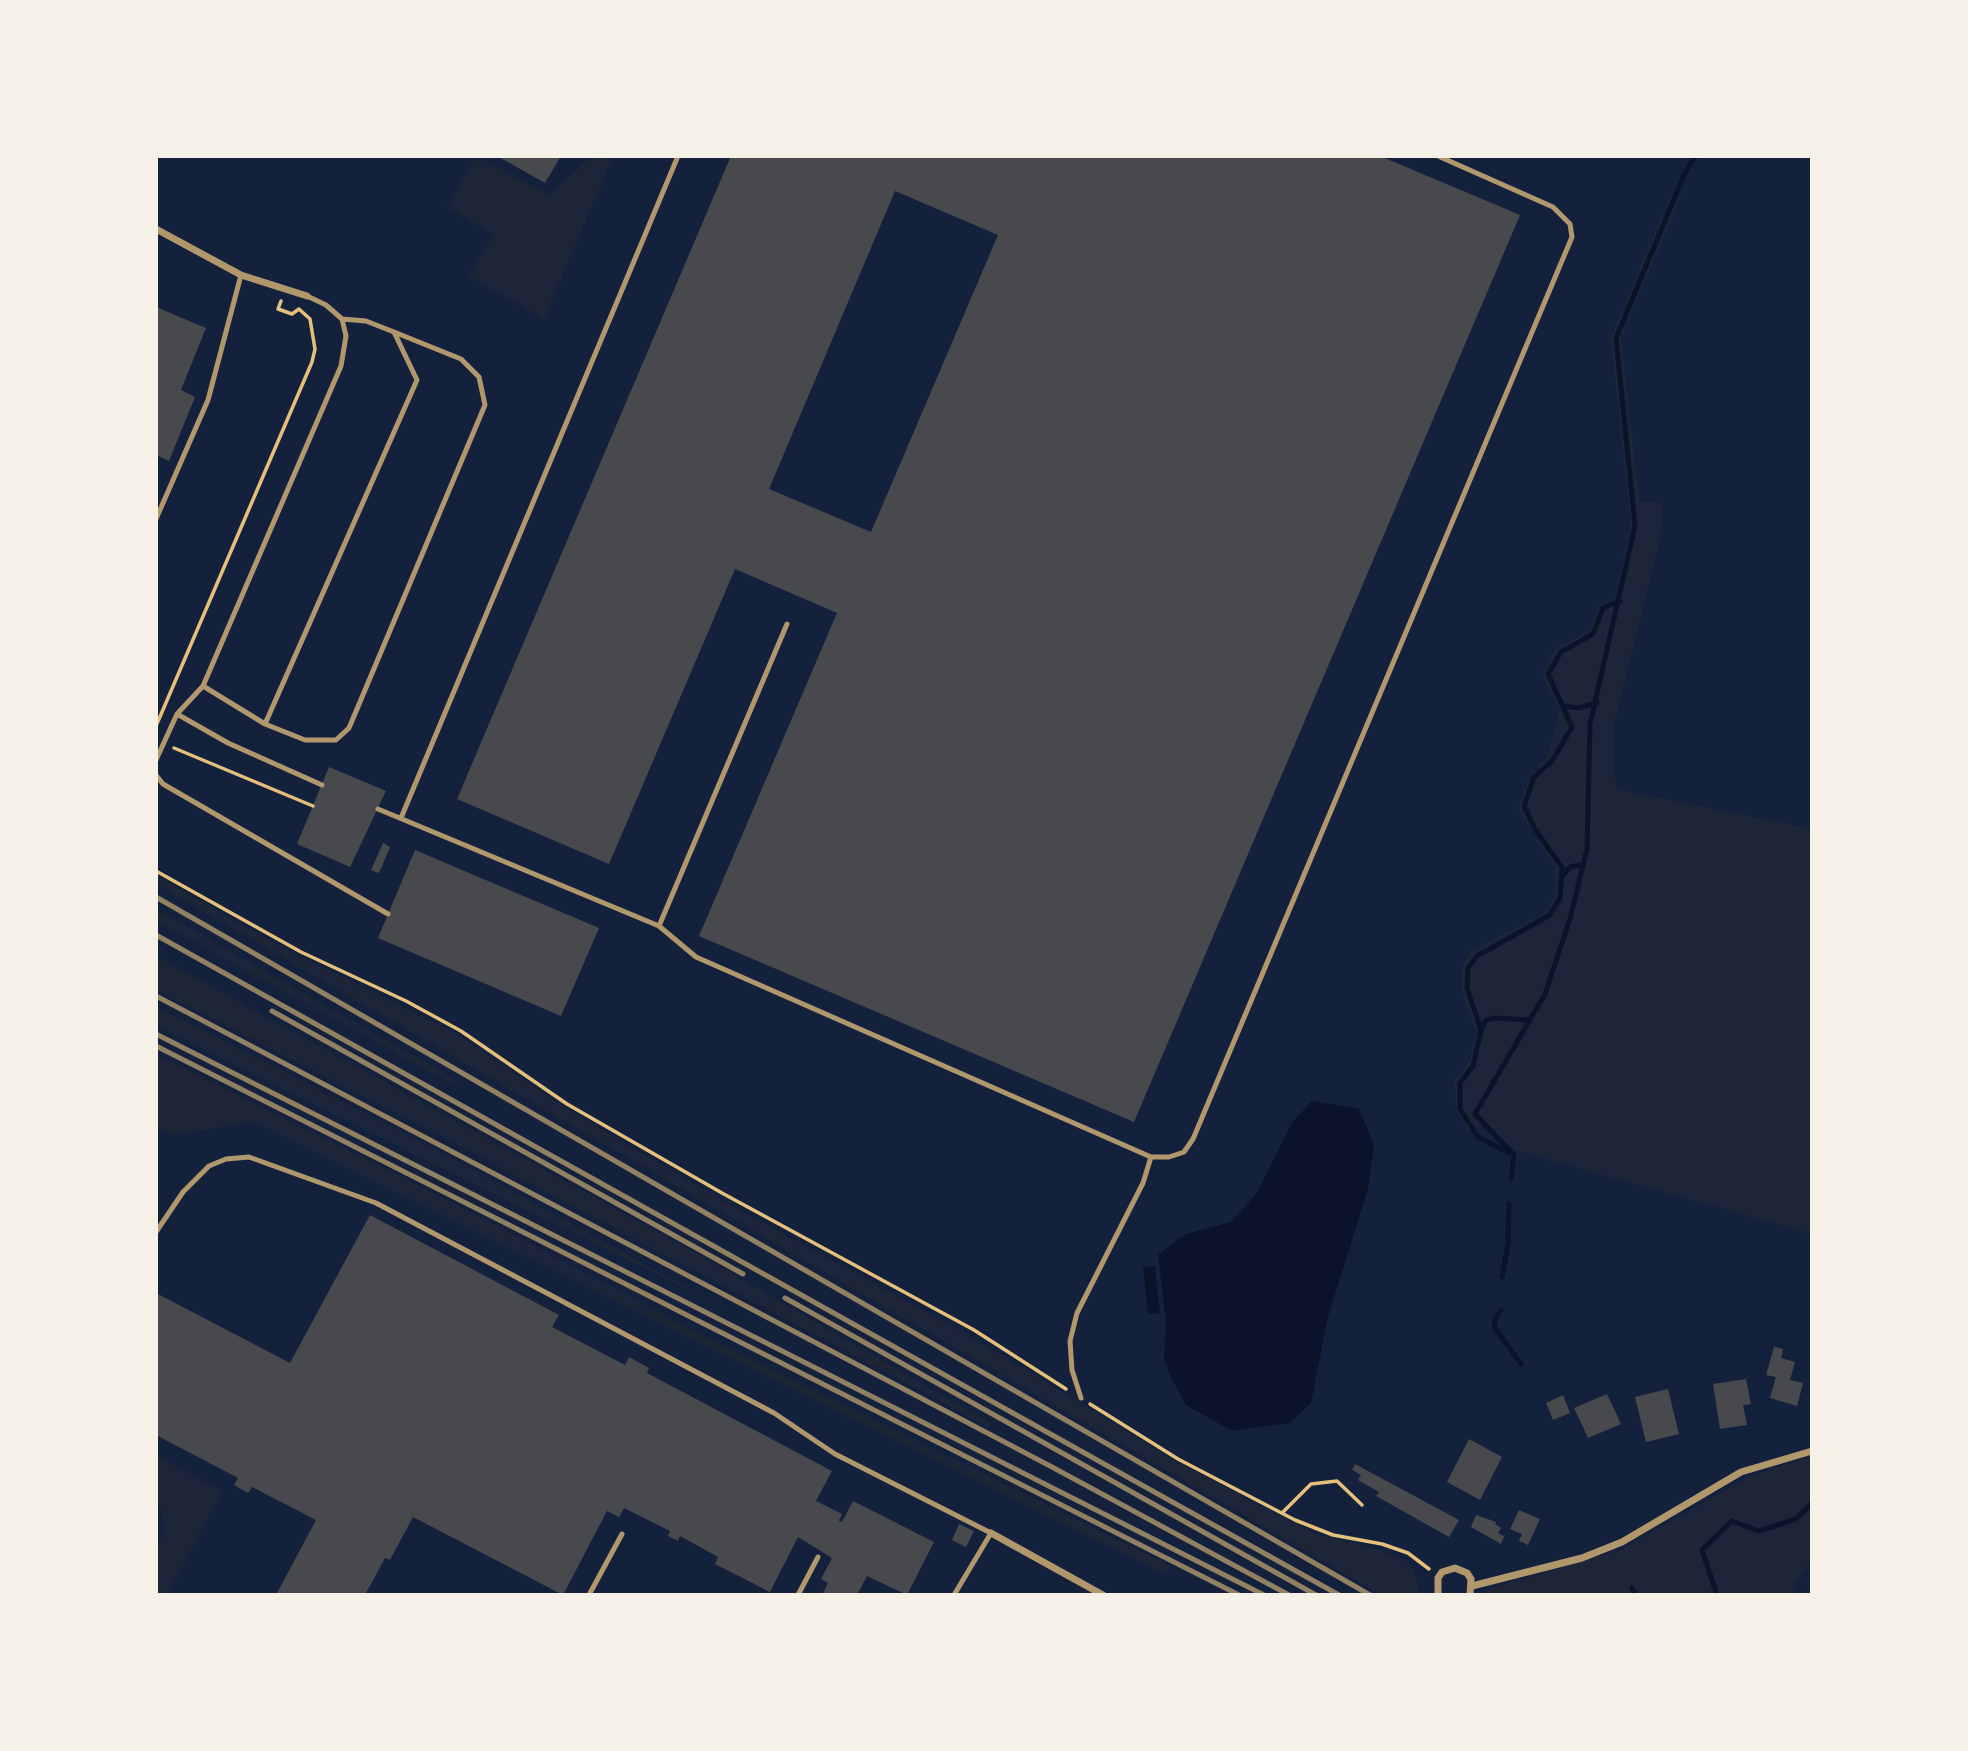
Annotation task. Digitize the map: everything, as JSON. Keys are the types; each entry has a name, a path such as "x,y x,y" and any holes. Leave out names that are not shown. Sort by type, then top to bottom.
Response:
{"street":[{"path":"156,229 241,275 307,296"},
{"path":"1472,1586 1582,1558 1622,1542 1741,1472 1812,1451"},
{"path":"991,1533 1103,1595"},
{"path":"1438,1595 1438,1578 1442,1572 1455,1568 1467,1573 1472,1586 1470,1595"}],"lane":[{"path":"401,818 678,156"},
{"path":"378,809 659,926 696,957 1151,1157 1169,1157 1184,1152 1193,1139 1572,237 1570,224 1553,208 1438,156"},
{"path":"156,519 208,400 241,275"},
{"path":"156,760 177,714 203,686 341,366 346,336 342,319 326,305 307,296"},
{"path":"203,686 265,724 306,740 336,740 349,728 485,405 479,377 461,359 366,321 342,319"},
{"path":"265,724 417,380 394,332"},
{"path":"659,926 787,624"},
{"path":"177,714 228,743 321,785"},
{"path":"156,775 163,784 388,914"},
{"path":"156,1232 183,1192 209,1166 226,1159 249,1157 376,1203 774,1413 835,1454 991,1533 954,1595"},
{"path":"1081,1398 1072,1370 1070,1341 1077,1313 1143,1183 1151,1157"},
{"path":"589,1595 622,1534"},
{"path":"798,1595 818,1557"}],"path":[{"path":"156,726 312,362 315,349 310,319 299,309 292,314 278,309 287,290"},
{"path":"162,744 313,806"},
{"path":"156,872 301,952 406,1001 461,1031 567,1104 722,1193 974,1330 1178,1459 1282,1513 1333,1535 1382,1544 1408,1553 1438,1578"},
{"path":"1282,1513 1311,1485 1337,1481 1362,1505"}],"shaded area":[{"path":"477,156 549,195 592,156 613,156 544,319 469,276 494,234 447,207"},
{"path":"1672,192 1681,197 1621,336 1639,501 1663,503 1661,533 1613,727 1613,767 1617,789 1812,829 1812,1234 1515,1150 1487,1124 1469,1131 1457,1112 1454,1081 1468,1065 1477,1034 1461,987 1462,966 1471,951 1545,913 1554,898 1556,869 1518,808 1530,777 1547,757 1560,710 1542,675 1555,649 1589,631 1600,604 1615,599 1631,526 1611,337"},
{"path":"156,875 276,944 457,1034 567,1109 720,1199 970,1336 1176,1461 1315,1534 1379,1549 1404,1560 1412,1567 1421,1595 1382,1595 1364,1585 156,884"},
{"path":"156,909 458,1081 453,1085 156,921"},
{"path":"156,956 721,1267 992,1424 987,1426 437,1134 156,990"},
{"path":"156,1007 432,1147 730,1311 156,1026"},
{"path":"156,1054 429,1190 699,1333 1170,1566 1165,1574 252,1121 175,1136 156,1127"},
{"path":"1312,1101 1359,1109 1374,1145 1368,1189 1328,1317 1311,1403 1290,1423 1232,1431 1186,1405 1171,1377 1164,1358 1166,1321 1158,1255 1186,1234 1231,1222 1257,1193 1293,1121"},
{"path":"1155,1266 1160,1313 1148,1314 1143,1268"},
{"path":"156,1455 222,1491 167,1595 156,1595 156,1549 165,1531 160,1505 156,1501"},
{"path":"1812,1456 1812,1558 1789,1595 1479,1595 1495,1587 1620,1550 1752,1475"}],"building":[{"path":"497,156 561,156 545,183"},
{"path":"731,156 1380,156 1520,215 1134,1122 699,936 837,613 735,569 609,864 457,799","holes":["895,191 998,235 871,532 769,489"]},
{"path":"156,307 206,328 181,390 195,397 169,461 156,455"},
{"path":"329,767 386,791 350,867 297,844"},
{"path":"383,843 390,847 379,873 371,870"},
{"path":"415,850 599,928 561,1016 378,938"},
{"path":"370,1215 559,1315 552,1327 625,1365 629,1357 649,1368 647,1373 832,1471 816,1501 842,1514 839,1521 842,1522 853,1501 934,1542 907,1595 867,1576 857,1595 822,1595 828,1583 821,1579 832,1558 798,1537 770,1592 715,1564 718,1557 680,1536 678,1541 668,1536 670,1531 624,1508 619,1517 607,1511 563,1595 413,1517 390,1560 385,1558 365,1595 276,1595 316,1520 252,1487 248,1493 234,1485 238,1478 156,1435 156,1293 290,1363"},
{"path":"1774,1347 1783,1349 1781,1358 1795,1362 1790,1380 1803,1383 1797,1406 1770,1398 1776,1377 1766,1375"},
{"path":"1746,1379 1751,1404 1743,1405 1747,1425 1720,1429 1713,1384"},
{"path":"1668,1389 1679,1434 1646,1442 1635,1397"},
{"path":"1607,1394 1621,1424 1588,1438 1574,1408"},
{"path":"1563,1395 1570,1413 1553,1420 1546,1403"},
{"path":"1469,1439 1502,1457 1480,1500 1447,1482"},
{"path":"1355,1464 1459,1520 1449,1537 1376,1496 1379,1492 1358,1480 1361,1475 1352,1470"},
{"path":"1519,1510 1540,1519 1528,1545 1519,1541 1522,1534 1510,1529"},
{"path":"1476,1515 1496,1522 1501,1528 1498,1533 1504,1536 1501,1544 1471,1527"},
{"path":"959,1524 974,1531 966,1547 952,1540"}],"waterway":[{"path":"1511,1178 1514,1155 1475,1114 1545,994 1570,919 1587,849 1590,724 1635,526 1616,338 1684,175 1695,156"},
{"path":"1509,1153 1478,1137 1460,1109 1460,1083 1473,1066 1481,1030 1467,988 1468,968 1477,956 1550,915 1560,898 1562,867 1536,831 1524,806 1534,777 1552,761 1572,727 1548,674 1561,652 1593,634 1603,608 1620,601"},
{"path":"1565,706 1578,708 1597,703"},
{"path":"1563,875 1570,867 1584,864"},
{"path":"1481,1030 1486,1020 1495,1018 1528,1020"},
{"path":"1502,1277 1508,1244 1509,1204"},
{"path":"1501,1310 1494,1322 1495,1328 1521,1364"},
{"path":"1717,1595 1702,1550 1732,1521 1759,1531 1796,1519 1812,1503"},
{"path":"1632,1588 1636,1595"}],"railway":[{"path":"156,897 1370,1595"},
{"path":"156,935 1339,1595"},
{"path":"156,996 1052,1467 1289,1595"},
{"path":"272,1011 743,1274"},
{"path":"156,1034 1264,1595"},
{"path":"156,1046 1239,1595"},
{"path":"785,1298 1316,1595"}]}
